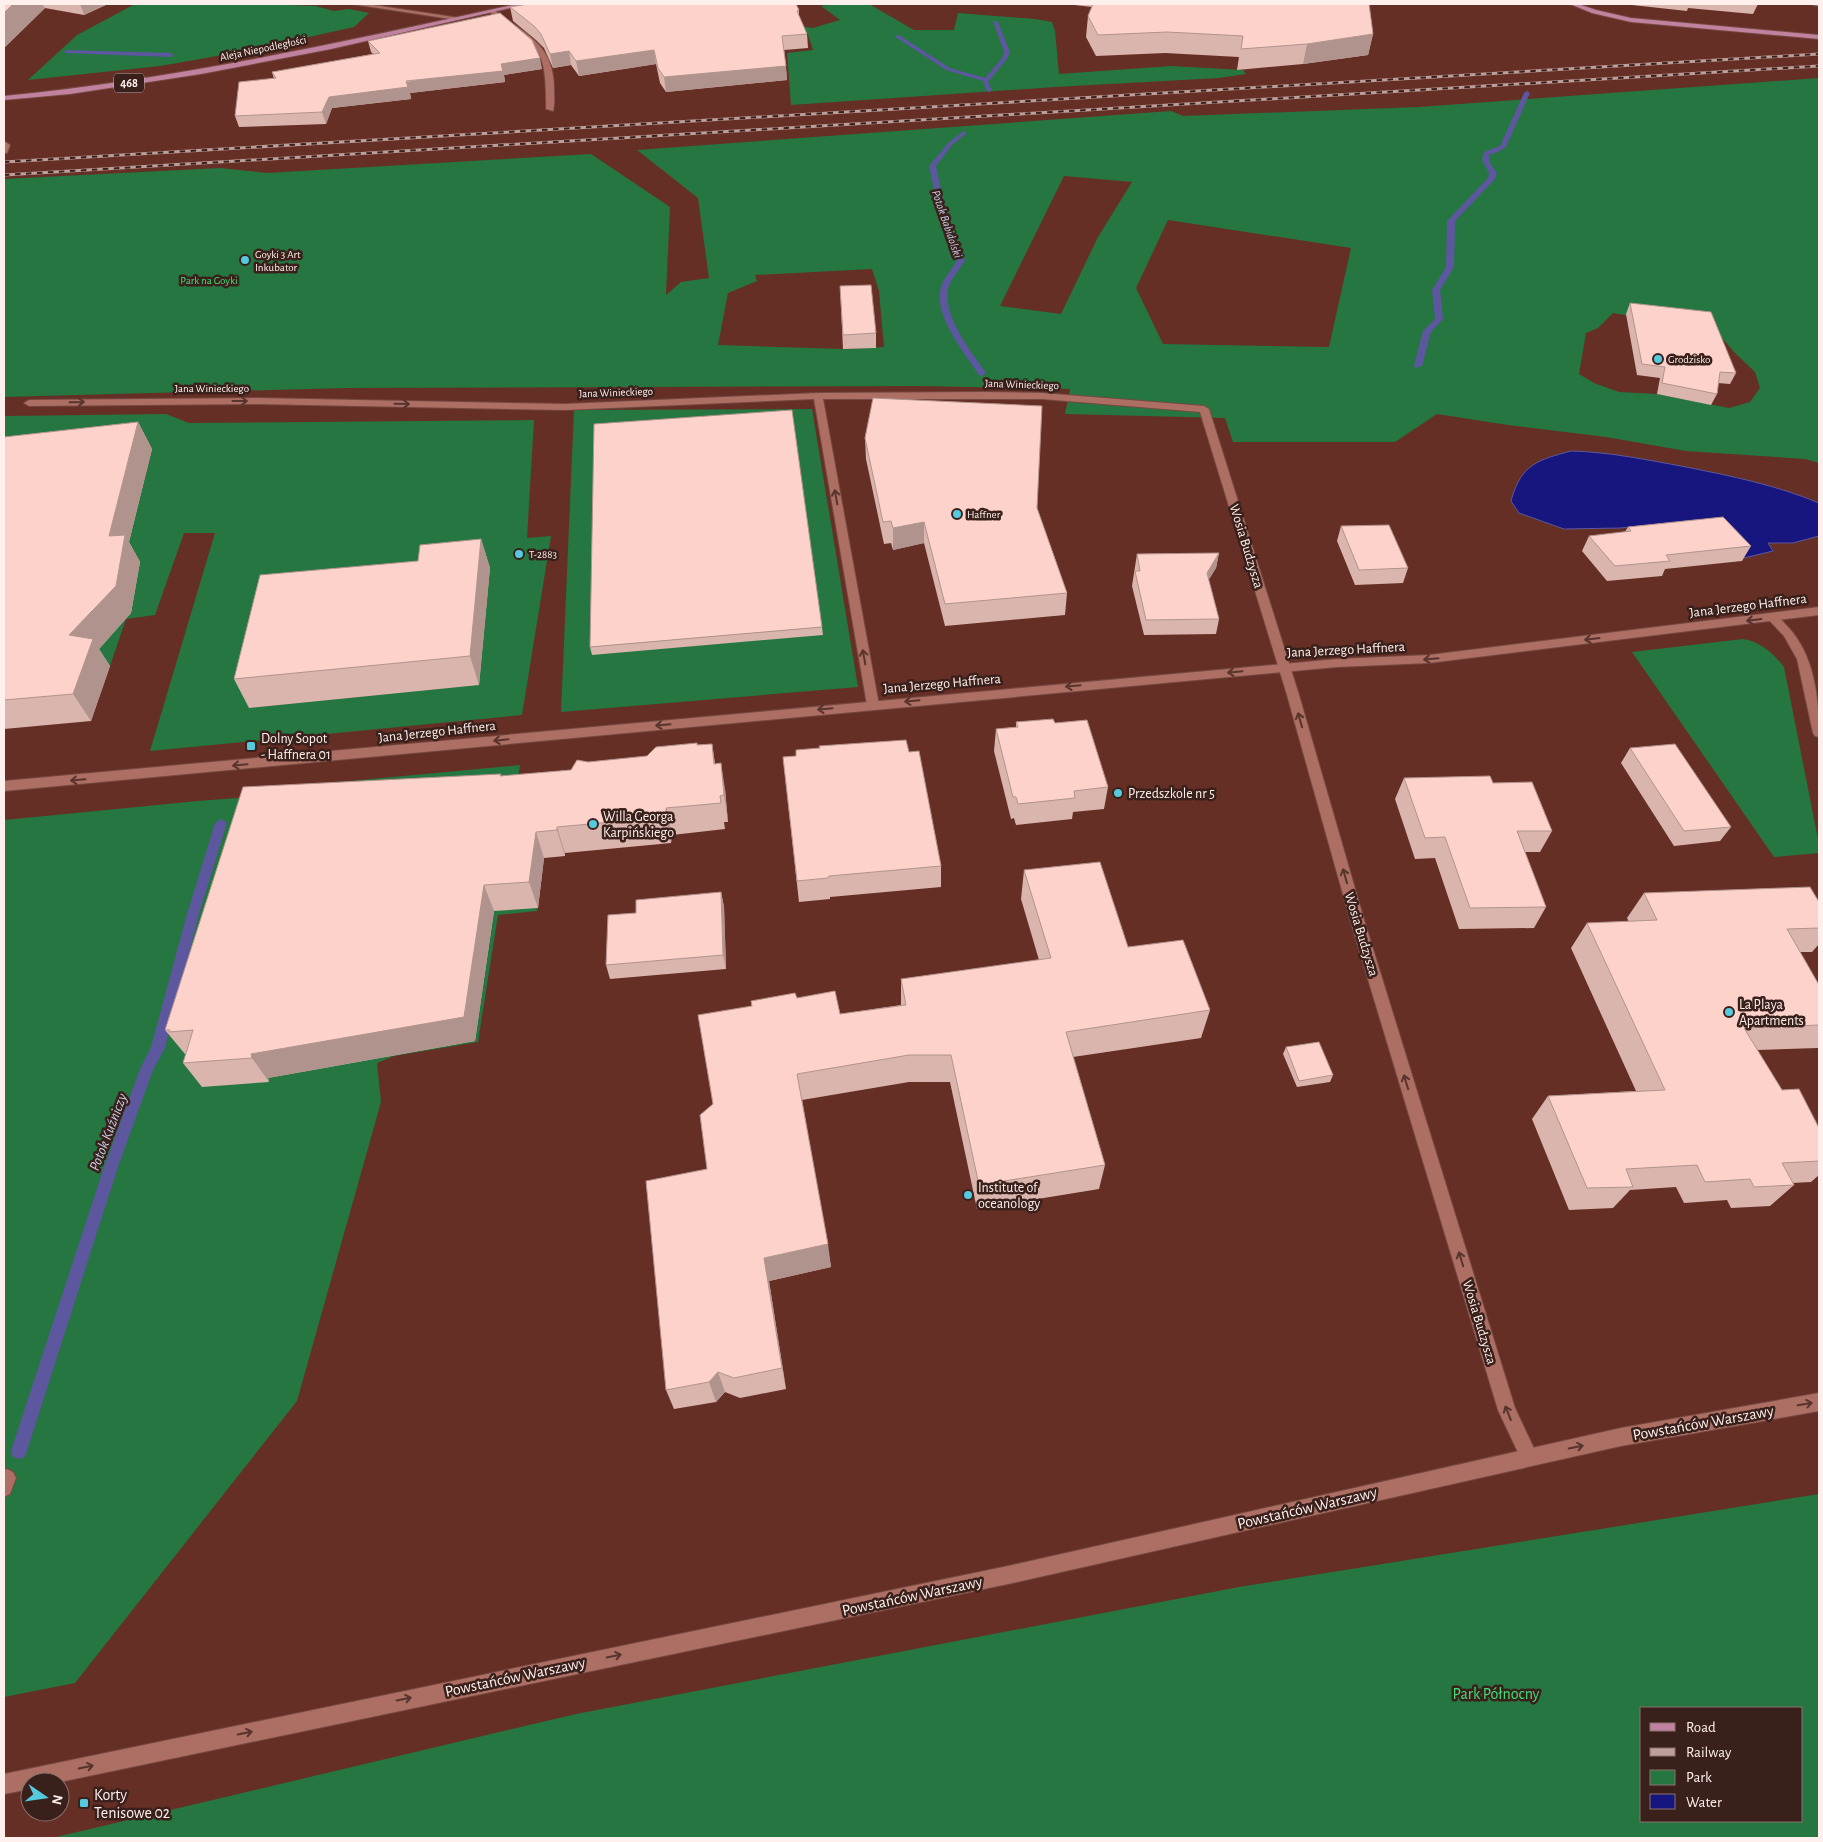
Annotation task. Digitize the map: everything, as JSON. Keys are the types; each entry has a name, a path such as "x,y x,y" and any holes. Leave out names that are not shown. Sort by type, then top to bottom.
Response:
{"main road":[{"name":"Aleja Niepodległości","path":"4,98 114,86 184,75 525,4"},
{"path":"1573,4 1607,16 1631,20 1819,38"}],"street":[{"path":"354,4 457,18"},
{"path":"492,11 530,39 544,56 549,69 550,109"},
{"path":"4,142 6,145 4,150"},
{"name":"Jana Winieckiego","path":"28,403 247,401 565,407 818,396 1042,396 1204,409"},
{"name":"Jana Jerzego Haffnera","path":"818,396 873,705"},
{"name":"Wosia Budzysza","path":"1204,409 1284,668 1358,923 1507,1410 1529,1457"},
{"name":"Jana Jerzego Haffnera","path":"4,786 1337,663 1429,659 1819,611"},
{"path":"1773,618 1788,634 1803,659 1819,733"},
{"name":"Powstańców Warszawy","path":"4,1784 1008,1575 1622,1437 1819,1402"}],"green space":[{"path":"135,4 266,4 316,6 334,11 349,9 369,13 354,27 251,50 160,66 28,80 77,35"},
{"path":"869,4 914,30 954,30 958,13 1052,22 1055,31 1059,74 1171,66 1243,70 1246,74 1219,78 791,105 787,53 813,50 807,32 785,33 786,24 813,28 840,20 821,6"},
{"name":"Park na Goyki","path":"1819,78 1819,463 1805,459 1686,451 1606,437 1437,414 1395,442 1233,442 1225,418 1065,414 1070,389 920,386 346,388 4,397 4,179 220,168 267,173 591,154 670,207 666,295 681,282 709,278 698,198 637,150 1171,111 1183,116 1418,107","holes":["1064,176 1132,182 1098,237 1061,314 1000,306","1168,220 1351,248 1329,347 1163,344 1136,288","872,269 879,291 884,347 843,349 718,345 728,293 757,281 755,275","1613,313 1716,331 1755,372 1760,388 1750,402 1729,408 1657,394 1619,392 1594,383 1579,374 1586,333 1598,328"]},
{"path":"812,409 858,687 561,712 574,410"},
{"path":"166,414 189,423 534,420 527,538 551,536 522,715 150,751 215,533 184,533 155,615 126,619 110,666 4,675 4,416"},
{"path":"1743,639 1766,649 1784,667 1819,844 1819,853 1774,857 1632,652"},
{"path":"520,765 503,877 542,875 537,911 498,915 478,1042 394,1056 377,1063 381,1102 297,1401 75,1683 4,1697 4,820 263,796 265,789"},
{"name":"Park Północny","path":"1819,1494 1819,1838 52,1838 576,1714 1239,1587"}],"water":[{"path":"1571,451 1615,455 1686,467 1786,491 1819,503 1819,536 1793,543 1768,543 1773,551 1744,558 1696,520 1620,528 1564,529 1519,513 1511,501 1520,479 1526,471 1549,457"}],"building":[{"path":"4,4 13,4 4,13"},
{"path":"528,4 796,4 807,34 782,36 786,66 664,77 658,68 654,50 576,61 569,51 550,54 541,34 510,7"},
{"path":"1093,4 1369,4 1373,34 1307,44 1241,49 1243,36 1167,32 1098,35 1088,16"},
{"path":"500,13 532,40 540,58 501,64 503,71 406,81 408,87 329,97 322,112 235,116 239,82 276,78 272,72 380,53 368,41"},
{"path":"871,285 876,333 843,335 840,286"},
{"path":"1630,303 1711,312 1736,373 1720,372 1717,394 1662,383 1665,367 1642,364"},
{"name":"Haffner","path":"873,398 1042,406 1037,508 1067,593 945,604 924,522 893,528 891,521 883,522 865,438"},
{"path":"792,410 822,627 590,647 594,424"},
{"path":"138,422 109,536 125,535 116,586 69,635 93,639 73,694 4,700 4,437"},
{"path":"1723,517 1751,546 1666,555 1670,561 1615,566 1589,536 1631,531 1628,527"},
{"path":"1389,525 1408,568 1359,570 1341,526"},
{"path":"481,539 470,656 234,679 260,575 418,561 420,545"},
{"path":"1219,553 1207,573 1219,619 1146,620 1135,571 1140,571 1137,554"},
{"path":"1053,719 1055,723 1087,720 1108,787 1074,791 1075,798 1018,804 1016,797 1013,797 996,729 1018,727 1016,722"},
{"path":"906,740 909,752 919,751 941,866 829,876 828,878 797,881 783,757 796,756 796,750 820,748 819,746"},
{"path":"697,743 697,745 712,744 714,764 721,763 724,795 720,796 721,803 666,808 666,817 557,827 557,830 536,832 529,882 484,885 464,1017 251,1054 252,1058 183,1063 193,1030 169,1032 170,1030 165,1030 243,787 501,774 500,776 571,770 577,760 588,762 647,756 656,747"},
{"path":"1675,744 1731,827 1684,831 1630,748"},
{"path":"1490,776 1493,783 1532,782 1552,831 1517,831 1546,907 1470,908 1445,837 1425,838 1404,778"},
{"path":"1100,862 1128,947 1183,940 1210,1010 1066,1032 1105,1165 979,1185 951,1055 909,1055 797,1074 828,1244 764,1258 782,1368 734,1378 718,1372 709,1382 666,1390 646,1181 707,1169 700,1115 713,1104 698,1015 752,1006 751,1001 795,993 797,998 835,991 840,1014 906,1005 901,979 1051,958 1024,870"},
{"path":"1810,887 1819,902 1819,928 1787,929 1819,985 1819,1025 1744,1028 1782,1090 1799,1089 1819,1128 1819,1161 1782,1163 1794,1185 1754,1187 1750,1179 1705,1182 1697,1165 1626,1169 1633,1187 1587,1188 1548,1096 1665,1090 1587,923 1657,920 1644,893"},
{"path":"721,892 723,955 606,965 608,915 636,913 636,900"},
{"path":"1319,1042 1333,1075 1299,1081 1286,1047"}],"waterway":[{"name":"Potok Babidolski","path":"987,80 1005,58 1007,52 995,22"},
{"path":"897,36 948,69 987,80"},
{"path":"66,52 171,55"},
{"name":"Potok Babidolski","path":"987,80 985,82 989,90"},
{"path":"1418,366 1427,331 1439,319 1436,290 1450,267 1451,221 1491,179 1493,173 1486,160 1487,152 1496,151 1503,147 1527,93"},
{"name":"Potok Babidolski","path":"964,133 950,144 932,166 942,214 961,260 944,290 945,310 956,333 982,373"},
{"name":"Potok Kuźniczy","path":"19,1451 111,1167 147,1069 158,1048 193,914 221,823"}],"railway":[{"path":"4,162 1819,54"},
{"path":"4,175 1819,66"}],"place":[{"name":"Goyki 3 Art Inkubator","path":"245,260"},
{"name":"Grodzisko","path":"1658,359"},
{"name":"Haffner","path":"957,514"},
{"name":"T-2883","path":"519,554"},
{"name":"Dolny Sopot - Haffnera 01","path":"251,746"},
{"name":"Przedszkole nr 5","path":"1118,793"},
{"name":"Willa Georga Karpińskiego","path":"593,824"},
{"name":"La Playa Apartments","path":"1729,1012"},
{"name":"Institute of oceanology","path":"968,1195"},
{"name":"Korty Tenisowe 02","path":"84,1803"}]}
